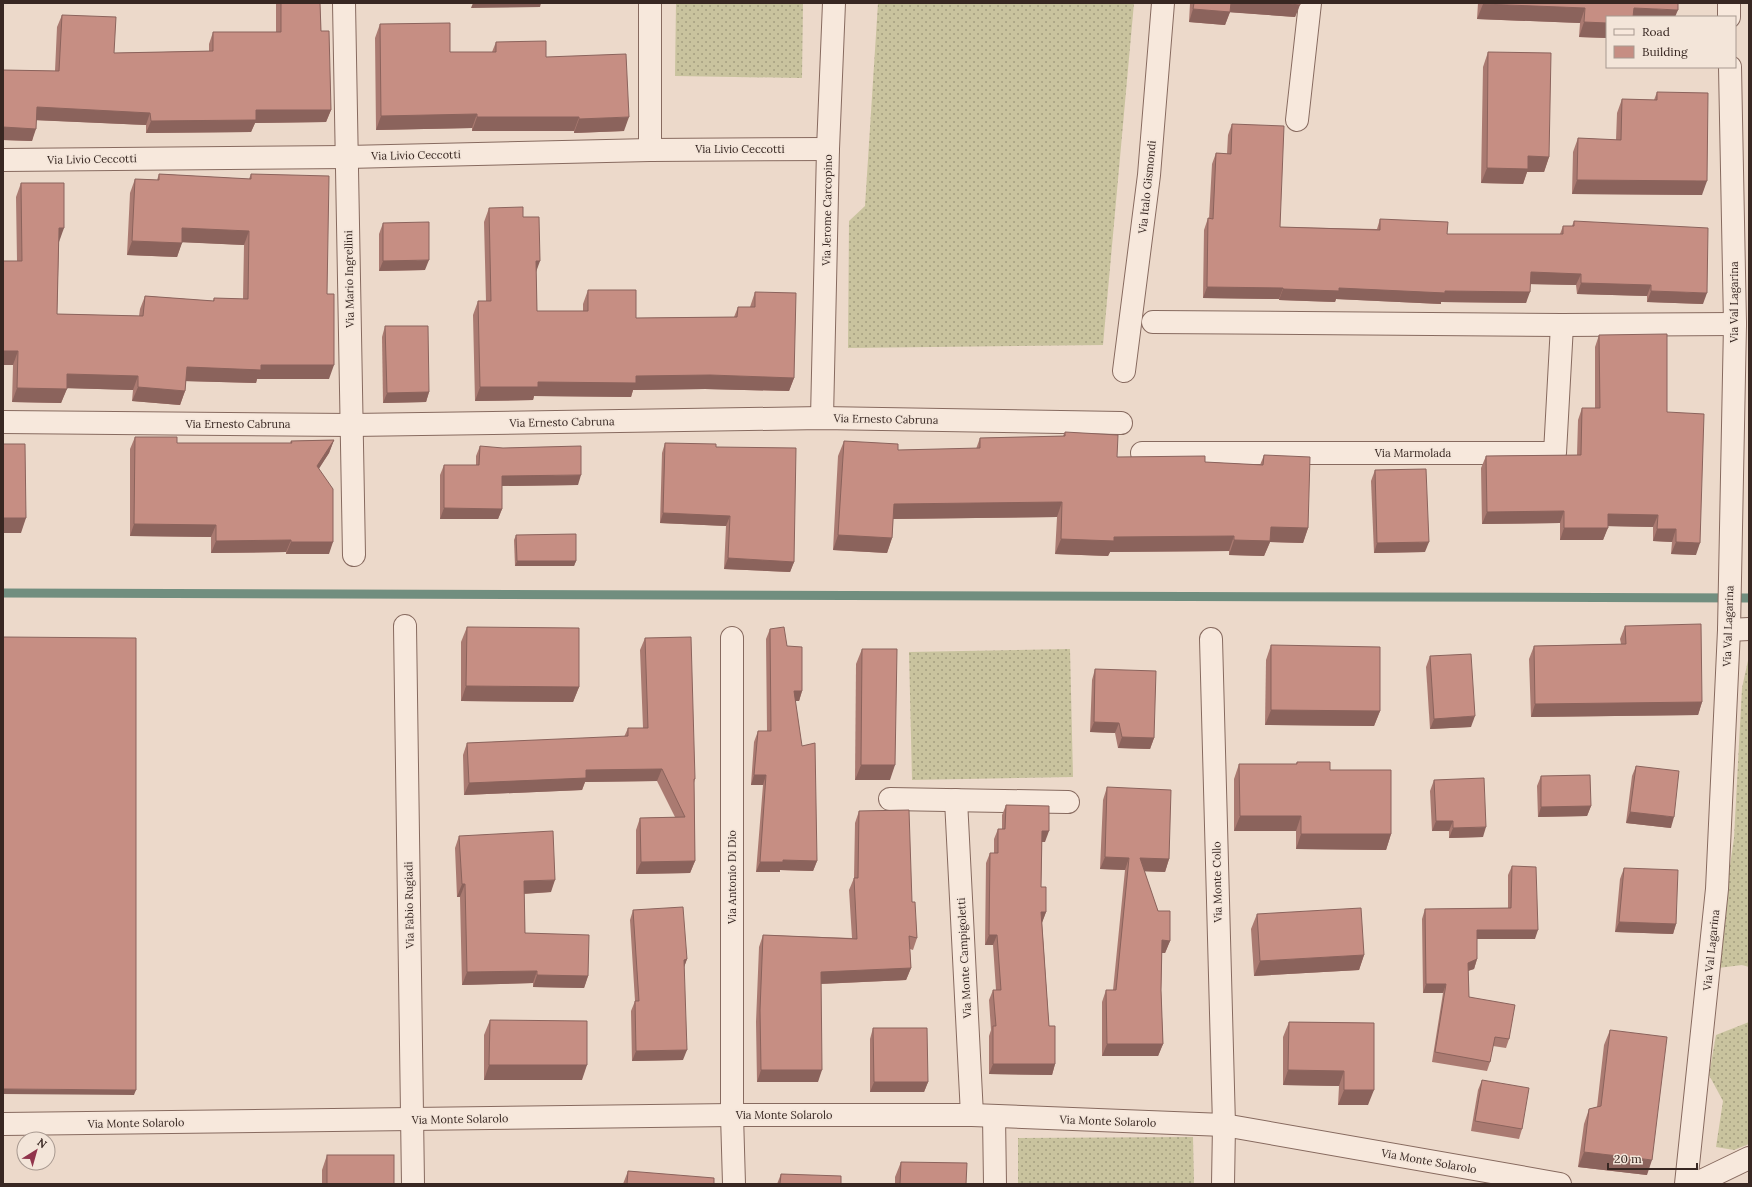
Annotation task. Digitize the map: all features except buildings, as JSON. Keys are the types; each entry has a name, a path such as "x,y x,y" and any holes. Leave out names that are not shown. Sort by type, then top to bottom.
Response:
{"street":[{"name":"Via Mario Ingrellini","path":"344,3 354,555"},
{"path":"650,3 650,150"},
{"name":"Via Jerome Carcopino","path":"822,418 828,149 834,3"},
{"name":"Via Italo Gismondi","path":"1124,371 1149,174 1163,3"},
{"path":"1297,120 1310,3"},
{"path":"1729,3 1729,16"},
{"name":"Via Val Lagarina","path":"1686,1184 1717,889 1739,630 1730,567 1734,324 1730,68"},
{"name":"Via Livio Ceccotti","path":"3,160 347,157 650,150 828,149"},
{"path":"1153,322 1562,325 1734,324"},
{"name":"Via Marmolada","path":"1142,453 1555,453 1562,325"},
{"name":"Via Ernesto Cabruna","path":"3,422 352,425 822,418 1120,423"},
{"name":"Via Fabio Rugiadi","path":"405,626 413,1184"},
{"name":"Via Antonio Di Dio","path":"732,638 732,1115 734,1184"},
{"name":"Via Monte Collo","path":"1211,638 1224,1126 1223,1184"},
{"path":"890,799 1068,802"},
{"name":"Via Monte Campigoletti","path":"956,800 972,1115"},
{"name":"Via Monte Solarolo","path":"3,1124 732,1115 972,1115 1224,1126 1560,1184"},
{"path":"994,1116 995,1184"},
{"path":"1695,1184 1749,1158"}],"shaded area":[{"path":"676,3 803,3 802,78 675,76"},
{"path":"878,3 1134,3 1103,345 848,348 849,221 865,206"},
{"path":"1070,649 1073,777 912,780 909,652"},
{"path":"1749,656 1749,967 1742,965 1718,968 1719,940 1734,838 1742,688"},
{"path":"1749,1022 1749,1144 1734,1150 1716,1147 1723,1101 1709,1075 1716,1035"},
{"path":"1193,1137 1194,1184 1018,1184 1018,1138"}],"waterway":[{"path":"3,593 1749,598"}]}
